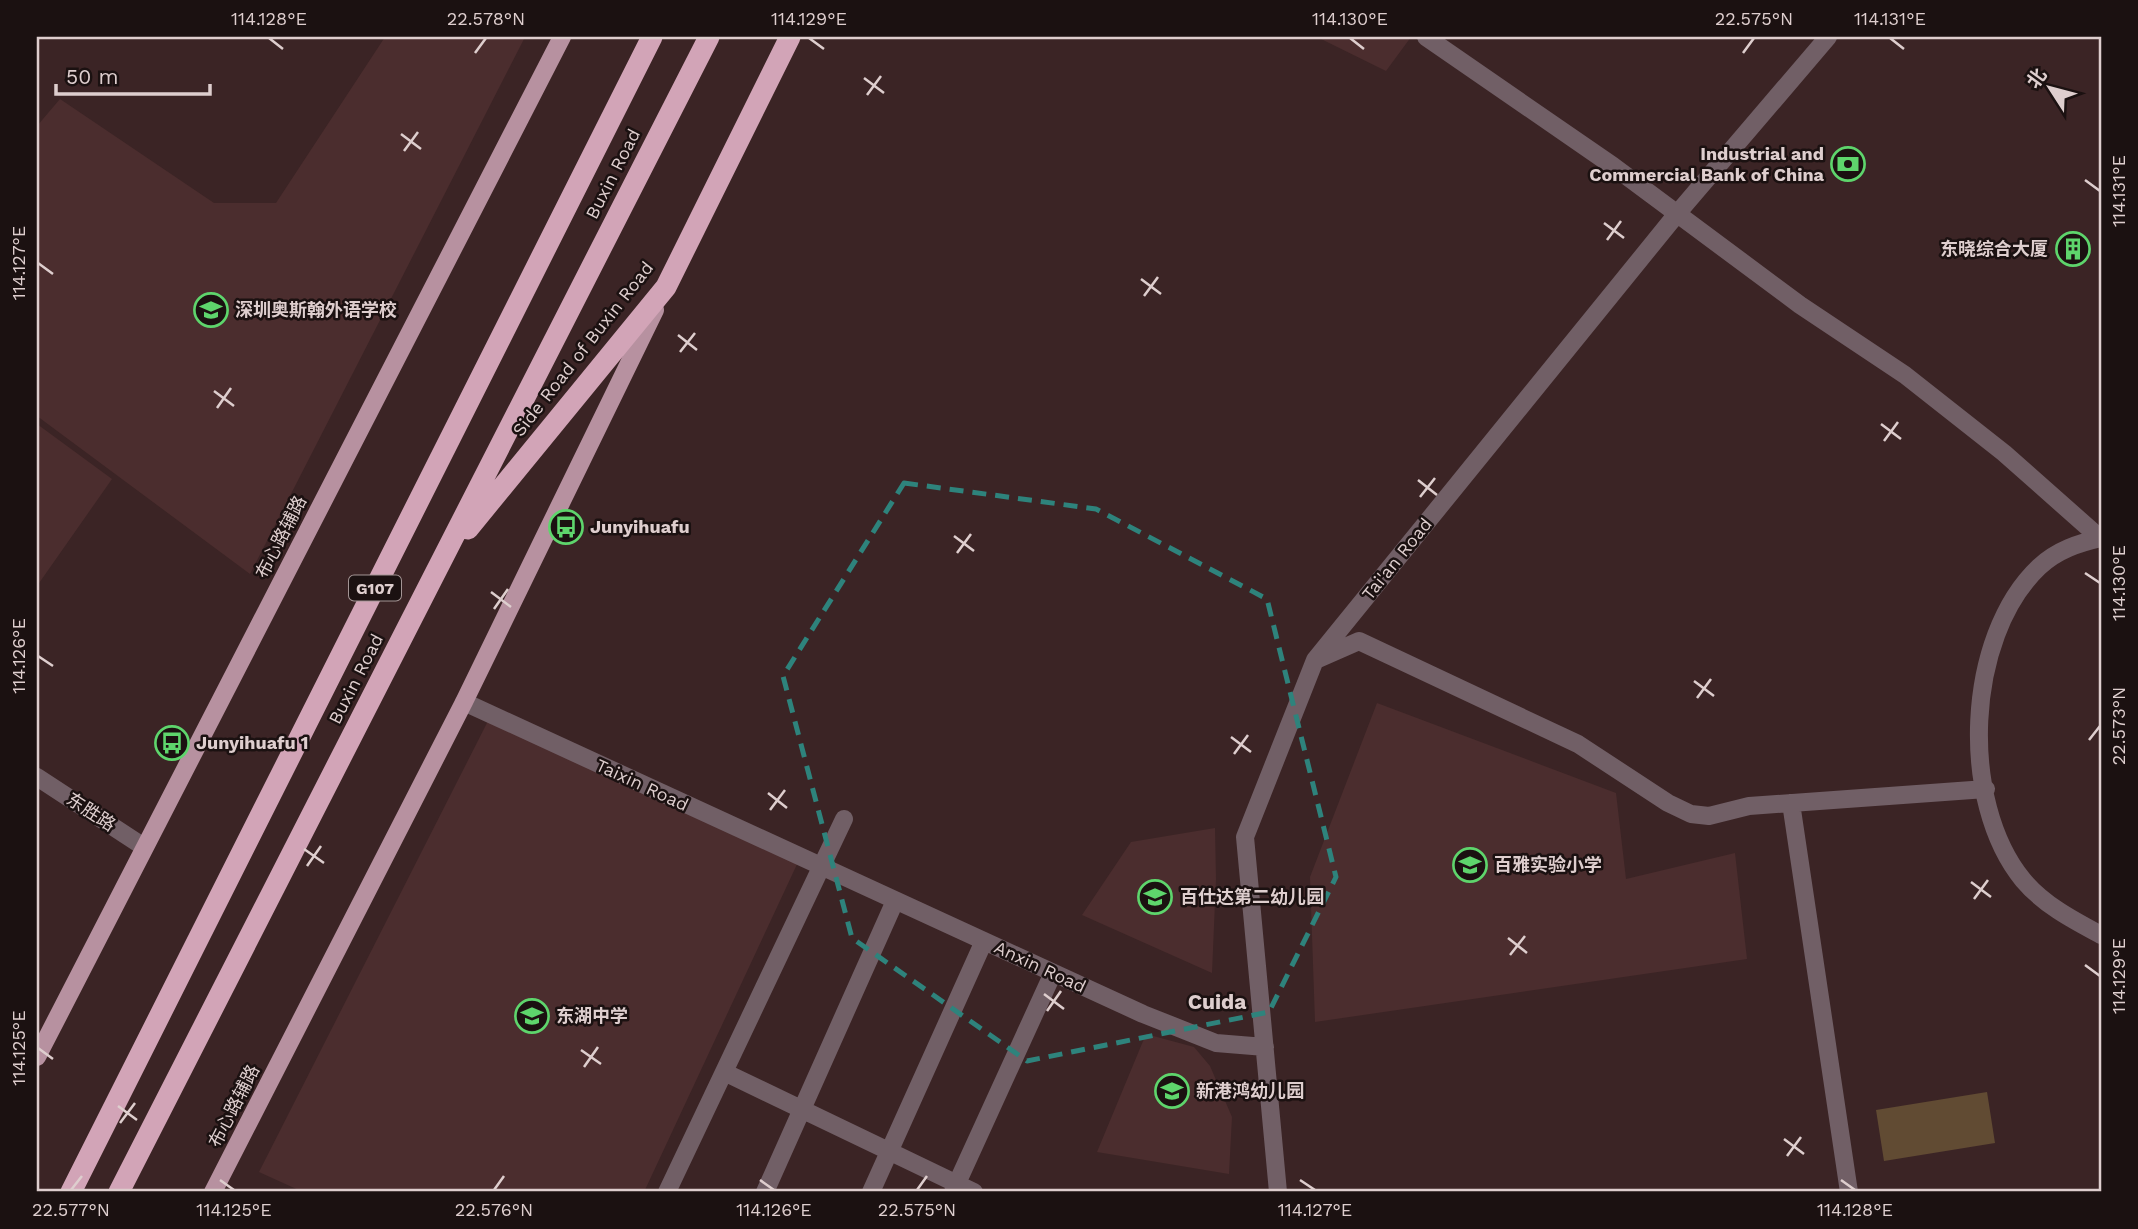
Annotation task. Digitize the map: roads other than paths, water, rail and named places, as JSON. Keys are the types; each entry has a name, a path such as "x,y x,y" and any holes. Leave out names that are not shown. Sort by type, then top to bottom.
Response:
{"highway":[{"name":"Buxin Road","path":"71,1192 652,37"},
{"name":"Buxin Road","path":"119,1192 709,37"},
{"name":"Side Road of Buxin Road","path":"442,560 666,287 790,37"},
{"path":"135,1192 148,1136"},
{"path":"56,1192 98,1139"}],"main road":[{"name":"布心路辅路","path":"37,1057 562,37"},
{"name":"布心路辅路","path":"213,1192 464,702 666,287"}],"street":[{"path":"1426,37 1613,166 1800,305 1905,375 2004,453 2101,538"},
{"name":"Tai'an Road","path":"1278,1192 1245,837 1315,660 1676,215 1828,37"},
{"path":"2101,538 2072,545 2040,566 2018,592 1988,657 1980,695 1979,731 1993,823 2008,857 2023,879 2067,917 2101,935"},
{"path":"1315,660 1359,640 1578,744 1668,803 1691,814 1709,816 1749,806 1986,789"},
{"name":"Taixin Road","path":"464,702 821,867"},
{"name":"东胜路","path":"37,777 144,848"},
{"path":"1791,803 1849,1192"},
{"path":"667,1192 844,819"},
{"name":"Anxin Road","path":"821,867 1198,1037 1229,1046 1265,1047"},
{"path":"765,1192 895,901"},
{"path":"871,1192 984,941"},
{"path":"955,1188 1053,973"},
{"path":"724,1072 889,1152 955,1188 974,1192"}],"place":[{"name":"Industrial and Commercial Bank of China","path":"1848,164"},
{"name":"东晓综合大厦","path":"2073,249"},
{"name":"深圳奥斯翰外语学校","path":"211,310"},
{"name":"Junyihuafu","path":"566,527"},
{"name":"Junyihuafu 1","path":"172,743"},
{"name":"百雅实验小学","path":"1470,865"},
{"name":"百仕达第二幼儿园","path":"1155,897"},
{"name":"东湖中学","path":"532,1016"},
{"name":"新港鸿幼儿园","path":"1172,1091"}],"district":[{"name":"Cuida","path":"1217,1002"}]}
